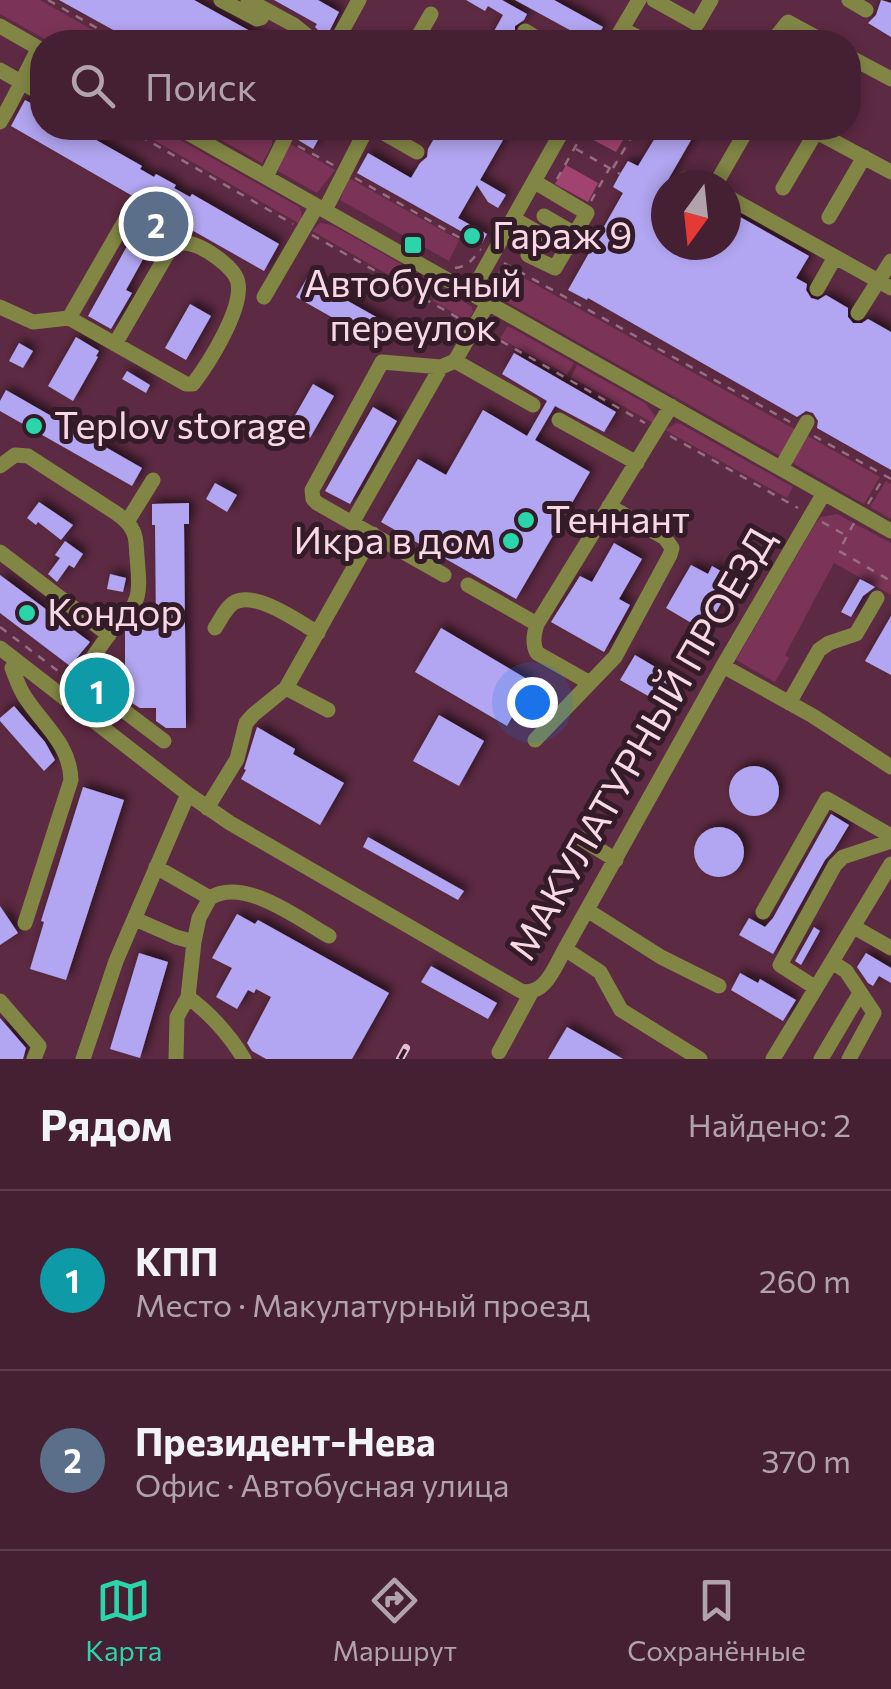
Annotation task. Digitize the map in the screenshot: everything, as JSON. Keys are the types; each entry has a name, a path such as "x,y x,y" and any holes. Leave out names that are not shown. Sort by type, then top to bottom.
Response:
{"street":[{"path":"221,0 256,19 266,10"},
{"path":"248,0 301,30"},
{"path":"343,30 360,0"},
{"path":"624,30 639,0"},
{"path":"654,0 675,5 697,24 711,0"},
{"path":"850,0 866,10"},
{"path":"421,30 430,14"},
{"path":"782,30 788,22 803,30"},
{"path":"0,26 30,43"},
{"path":"861,63 891,80"},
{"path":"0,122 30,66"},
{"path":"0,70 30,87"},
{"path":"201,140 891,531"},
{"path":"266,176 284,140"},
{"path":"264,297 345,172 361,140"},
{"path":"396,140 416,152"},
{"path":"471,293 553,140"},
{"path":"722,170 737,140"},
{"path":"783,188 807,140"},
{"path":"831,140 889,168"},
{"path":"830,216 864,157"},
{"path":"526,187 586,212 554,269 528,255"},
{"path":"741,204 885,285"},
{"path":"544,216 571,242"},
{"path":"69,318 126,219"},
{"path":"506,222 571,242"},
{"path":"0,307 33,322 69,318 186,384 192,384 237,305 234,272 193,244 175,245 116,344"},
{"path":"816,290 835,257"},
{"path":"885,285 891,261"},
{"path":"858,313 870,292 885,285"},
{"path":"352,523 488,303"},
{"path":"444,574 317,503 312,490 382,362 448,364 532,405"},
{"path":"590,682 537,653 537,624 671,406"},
{"path":"560,420 636,463"},
{"path":"780,468 805,426"},
{"path":"0,466 15,455 28,456 116,513 135,533 137,602 130,614 117,623 68,692"},
{"path":"127,522 153,480"},
{"name":"МАКУЛАТУРНЫЙ ПРОЕЗД","path":"0,648 15,665 68,692 206,808 530,993 541,989 824,493"},
{"path":"535,740 615,656 672,548 665,538 610,506"},
{"path":"206,808 237,759 246,723 286,688 373,534"},
{"path":"0,552 109,635"},
{"path":"468,585 537,624"},
{"path":"790,704 819,650 856,634 877,598"},
{"path":"215,628 232,603 246,599 268,605 318,632"},
{"path":"0,684 15,665"},
{"path":"15,665 25,697 60,741 70,766 70,780 25,923"},
{"path":"87,666 113,686 123,710 164,740"},
{"path":"723,666 891,767"},
{"path":"286,688 328,710"},
{"path":"83,1059 116,961 188,794"},
{"path":"762,912 827,799 891,839"},
{"path":"580,838 616,860"},
{"path":"816,988 780,965 843,857 891,839"},
{"path":"796,1059 777,1052 891,864"},
{"path":"156,867 210,898"},
{"path":"176,1059 177,1017 188,997 199,918 210,898 227,891 256,896 329,936"},
{"path":"587,910 661,958 719,986"},
{"path":"134,920 194,942"},
{"path":"854,927 891,948"},
{"path":"565,948 600,972 621,1010 700,1059"},
{"path":"832,962 846,971 874,1014 849,1059"},
{"path":"500,1052 530,993"},
{"path":"821,1059 860,993"},
{"path":"188,997 208,1012 244,1059"},
{"path":"0,1001 39,1046 34,1059"}],"path":[{"path":"48,0 100,30"},
{"path":"297,140 345,172 480,249 472,262 449,267"},
{"path":"586,212 628,140"},
{"path":"574,148 620,174"},
{"path":"503,262 805,426 891,479"},
{"path":"515,308 516,270"},
{"path":"885,476 840,551 891,581"},
{"path":"0,627 64,676 68,692"}],"shaded area":[{"path":"0,0 40,0 93,30 30,31 0,14"},
{"path":"154,140 180,140 299,207 300,224"},
{"path":"221,140 272,140 262,163"},
{"path":"593,140 623,140 616,152"},
{"path":"289,143 335,170 317,193 278,171"},
{"path":"566,165 598,183 588,202 555,184"},
{"path":"349,178 459,240 449,261 340,200"},
{"path":"320,223 332,225 437,284 429,298 312,231"},
{"path":"501,265 796,430 780,456 505,301 496,284"},
{"path":"441,287 472,307 468,321 433,301"},
{"path":"508,326 574,363 567,375 500,338"},
{"path":"577,365 645,403 655,416 653,423 571,377"},
{"path":"676,423 793,487 787,498 665,430"},
{"path":"806,435 880,477 864,504 791,462"},
{"path":"886,481 891,484 891,519 870,507"},
{"path":"837,514 891,543 891,595 834,563 785,655 789,658 775,682 736,660 815,524 821,517"}],"building":[{"path":"59,0 194,0 248,30 113,30"},
{"path":"274,0 318,0 339,12 330,30 318,30 317,24"},
{"path":"466,0 502,0 527,14 515,30 495,30 503,15 488,6 485,11"},
{"path":"515,0 554,0 603,27 570,30"},
{"path":"881,0 891,3 891,37 868,23 876,15"},
{"path":"25,100 30,103 30,137 11,126"},
{"path":"35,140 96,140 154,177 156,174 176,185 174,188 190,197 192,194 279,244 264,271 167,216 126,290 132,293 111,329 88,316 145,214 139,210 143,202"},
{"path":"298,140 318,140 313,149"},
{"path":"433,140 503,140 480,180 506,195 498,208 488,202 477,185 458,218 487,234 482,243 357,173 368,153 411,178 427,157"},
{"path":"654,140 691,140 674,170 651,170 651,260 741,260 741,217 809,256 796,278 807,284 811,298 818,300 826,295 848,308 853,323 868,319 891,332 891,470 817,428 813,413 806,411 797,417 568,290 623,193 613,187 628,161 638,166"},
{"path":"307,278 394,327 383,346 296,297"},
{"path":"190,304 211,316 186,360 165,348"},
{"path":"76,337 99,351 73,401 48,386"},
{"path":"19,343 33,351 23,368 9,361"},
{"path":"514,353 616,412 604,432 555,406 535,440 590,472 516,599 381,522 418,459 446,475 483,410 527,436 547,401 502,374"},
{"path":"127,371 150,385 146,393 122,379"},
{"path":"313,384 334,396 310,438 289,426"},
{"path":"6,390 142,468 132,486 0,411"},
{"path":"373,407 397,421 350,504 325,491"},
{"path":"215,483 237,495 227,512 206,499"},
{"path":"39,502 73,525 61,540 27,518"},
{"path":"189,503 189,524 184,524 186,728 166,728 156,721 156,708 140,708 132,703 125,686 125,631 130,627 156,626 152,504"},
{"path":"65,541 83,554 57,582 48,574 60,558 55,555"},
{"path":"614,543 642,559 619,599 630,605 604,652 551,622 580,576 592,582"},
{"path":"691,565 708,574 712,566 735,579 705,631 666,608"},
{"path":"110,574 126,578 123,592 107,589"},
{"path":"0,575 90,642 70,666 0,613"},
{"path":"860,579 875,587 863,596 851,617 841,612"},
{"path":"891,616 891,675 865,661"},
{"path":"441,628 532,682 507,726 415,672"},
{"path":"635,655 679,681 664,705 620,680"},
{"path":"14,706 55,760 44,771 0,721"},
{"path":"439,715 484,741 459,786 413,761"},
{"path":"257,727 295,749 293,754 344,783 320,825 241,779"},
{"path":"754,766 772,773 779,791 772,809 754,816 736,809 729,791 736,773"},
{"path":"83,787 124,800 66,980 30,969"},
{"path":"831,814 849,825 773,954 739,935 749,918 765,927 773,918"},
{"path":"719,827 737,834 744,852 737,870 719,877 701,870 694,852 701,834"},
{"path":"368,837 464,891 458,900 363,847"},
{"path":"0,906 18,933 0,945"},
{"path":"237,914 255,924 258,920 389,993 352,1059 266,1059 252,1051 247,1043 271,997 256,989 254,993 248,990 237,1009 216,997 232,968 212,958"},
{"path":"814,927 820,931 801,965 795,961"},
{"path":"139,953 168,962 140,1058 110,1049"},
{"path":"866,953 891,968 891,983 879,976 873,986 868,983 857,967"},
{"path":"431,966 497,1003 488,1019 421,982"},
{"path":"740,973 758,983 760,979 796,1000 783,1021 731,990"},
{"path":"0,1018 26,1048 23,1059 0,1059"},
{"path":"567,1027 623,1059 548,1059"}],"railway":[{"path":"400,1059 406,1048"}],"place":[{"name":"Президент-Нева","path":"156,224"},
{"name":"Гараж 9","path":"472,236"},
{"name":"Автобусный переулок","path":"413,245"},
{"name":"Teplov storage","path":"34,426"},
{"name":"Теннант","path":"526,520"},
{"name":"Икра в дом","path":"511,541"},
{"name":"Кондор","path":"27,613"},
{"name":"КПП","path":"97,690"}]}
